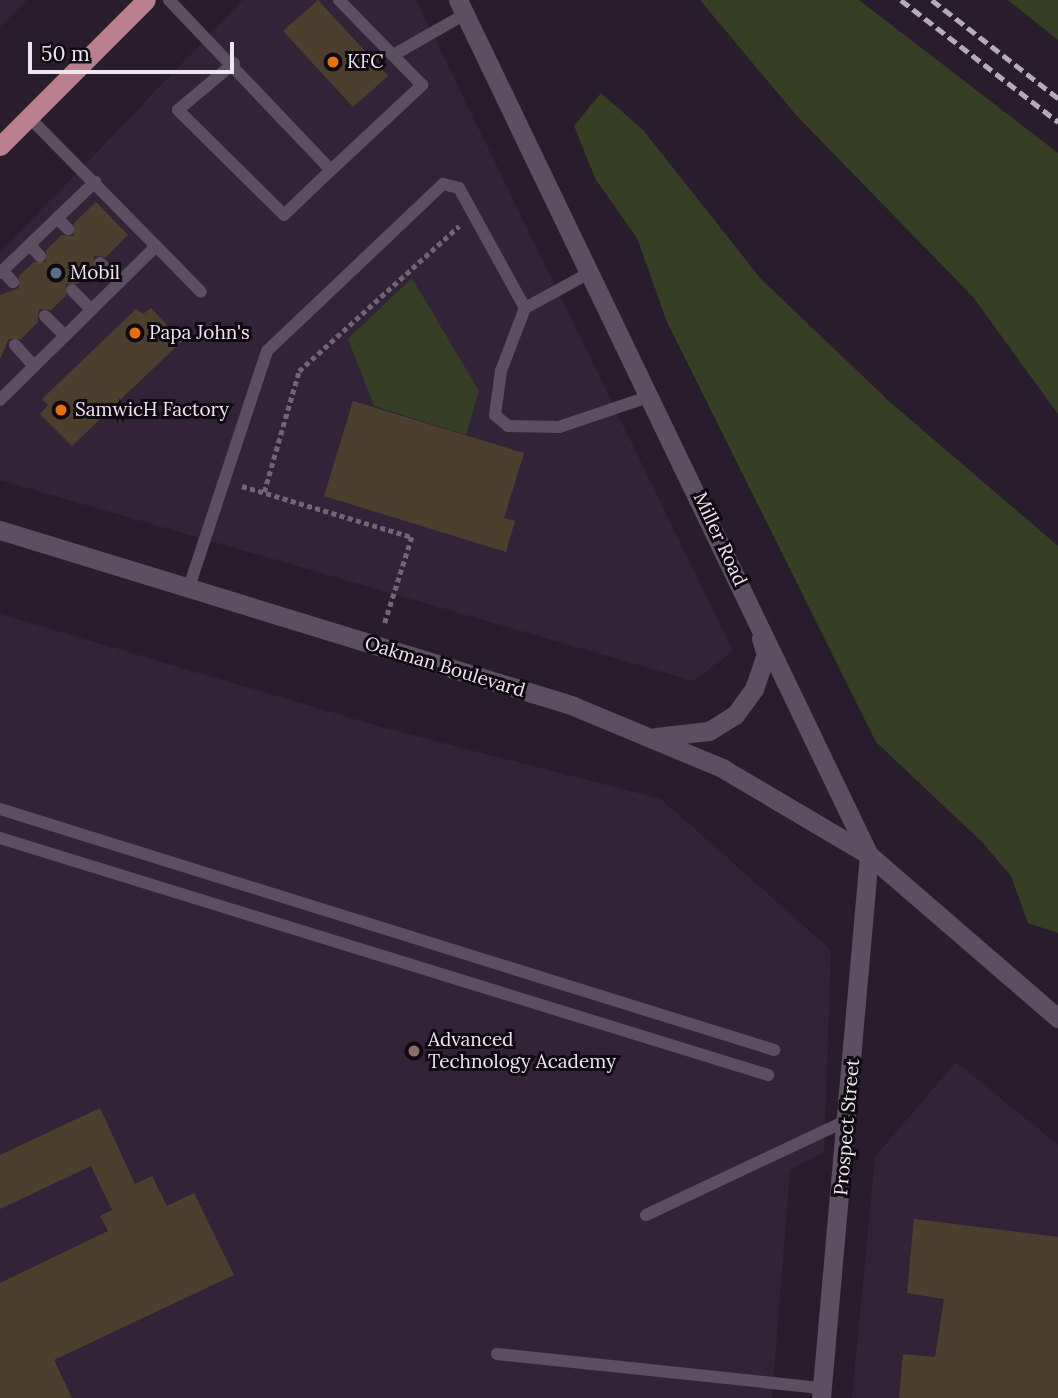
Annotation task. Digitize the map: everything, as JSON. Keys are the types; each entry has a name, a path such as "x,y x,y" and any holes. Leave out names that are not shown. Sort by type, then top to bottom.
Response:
{"main road":[{"path":"0,146 146,0"},
{"name":"Miller Road","path":"461,7 651,396 869,855 1058,1018"},
{"name":"Oakman Boulevard","path":"0,530 571,705 722,768 869,855"},
{"path":"648,737 709,731 735,715 754,690 766,655 753,610"},
{"name":"Prospect Street","path":"822,1393 849,1120 869,855"}],"lane":[{"path":"169,0 234,63 331,170"},
{"path":"234,63 178,110 284,215 422,85 395,54 339,0"},
{"path":"395,54 461,7"},
{"path":"29,117 95,181 201,292"},
{"path":"13,282 1,272 95,181"},
{"path":"189,587 267,351 443,184 459,188 525,308"},
{"path":"57,218 68,229"},
{"path":"30,245 40,256"},
{"path":"3,393 156,246"},
{"path":"100,263 119,282"},
{"path":"591,272 525,308 500,382 495,415 508,426 559,427 651,396"},
{"path":"72,290 91,310"},
{"path":"45,316 65,336"},
{"path":"15,345 34,366"},
{"path":"0,809 774,1050"},
{"path":"0,838 768,1075"},
{"path":"646,1215 849,1120"},
{"path":"497,1354 822,1393"}],"path":[{"path":"264,492 299,371 447,235"},
{"path":"236,484 412,537 392,601"}],"shaded area":[{"path":"0,0 27,0 0,27"},
{"path":"243,0 416,0 733,651 694,681 0,480 0,253"},
{"name":"Advanced Technology Academy","path":"0,614 381,727 661,799 831,950 824,1152 790,1170 772,1398 0,1398"},
{"path":"956,1062 1058,1145 1058,1398 852,1398 875,1157"}],"green space":[{"path":"700,0 859,0 1058,153 1058,414 973,297 796,115"},
{"path":"1008,0 1058,0 1058,40"},
{"path":"601,93 643,130 761,279 891,403 1058,546 1058,933 1028,923 1011,876 982,842 876,742 667,322 637,238 596,180 574,126"},
{"path":"412,278 479,391 466,435 374,406 348,339"}],"building":[{"path":"318,0 388,76 353,107 283,31"},
{"name":"Mobil","path":"96,202 128,235 106,257 94,256 94,269 78,284 66,284 66,296 51,310 39,309 38,322 21,339 9,339 0,359 0,295 19,288 19,276 34,262 46,262 46,250 62,235 74,236 74,223"},
{"path":"151,308 182,341 72,446 40,414 48,405 42,399 136,309 143,314"},
{"path":"353,401 524,453 504,518 515,521 506,552 324,496"},
{"path":"100,1108 135,1184 152,1176 167,1206 194,1193 234,1275 54,1360 72,1398 0,1398 0,1283 108,1231 100,1216 112,1210 91,1166 0,1209 0,1155"},
{"path":"914,1219 1058,1237 1058,1398 899,1398 903,1354 935,1357 944,1299 907,1293"}],"railway":[{"path":"901,0 1058,122"},
{"path":"932,0 1058,98"}],"place":[{"name":"KFC","path":"333,62"},
{"name":"Mobil","path":"56,273"},
{"name":"Papa John's","path":"135,333"},
{"name":"SamwicH Factory","path":"61,410"},
{"name":"Advanced Technology Academy","path":"414,1051"}]}
